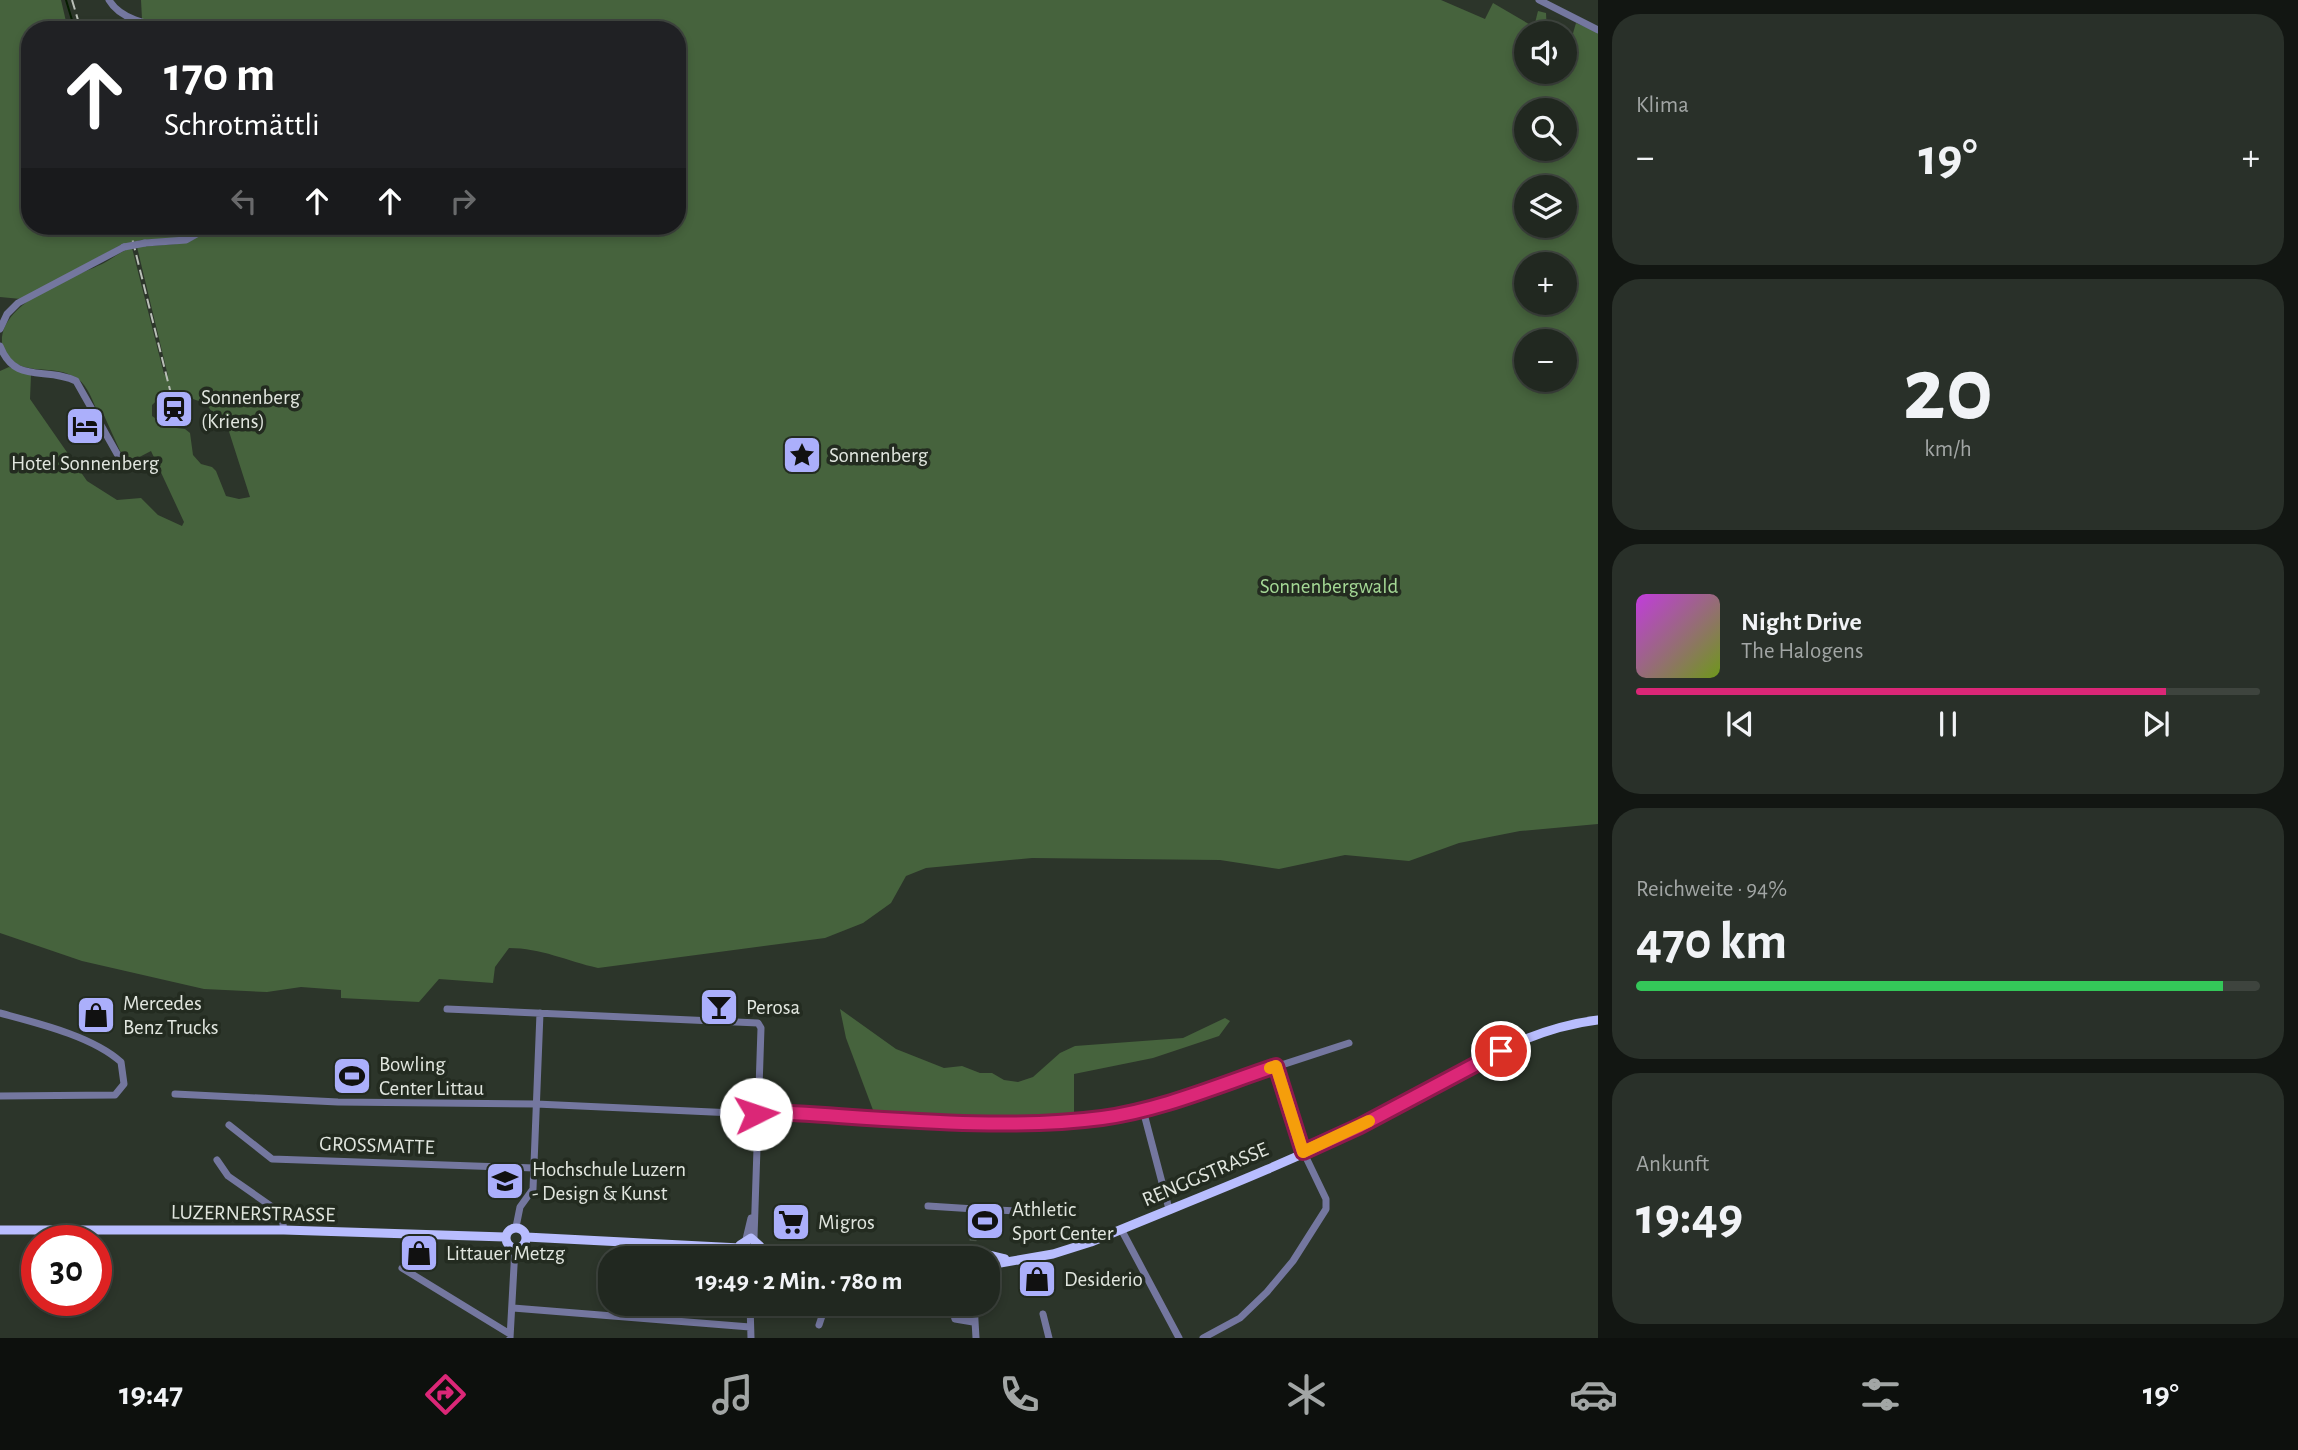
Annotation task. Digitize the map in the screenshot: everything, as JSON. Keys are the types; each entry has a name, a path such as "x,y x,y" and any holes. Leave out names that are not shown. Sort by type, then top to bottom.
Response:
{"main road":[{"name":"RENGGSTRASSE","path":"1000,1262 1053,1254 1121,1229 1360,1126 1510,1046 1552,1029 1598,1020"},
{"path":"516,1227 523,1231 526,1237 522,1246 516,1248 509,1246 505,1237 508,1231 516,1227"},
{"name":"LUZERNERSTRASSE","path":"0,1230 284,1230 505,1237"},
{"path":"526,1237 701,1246"},
{"path":"742,1246 750,1238 758,1246"},
{"name":"RENGGSTRASSE","path":"1000,1257 1010,1260"}],"street":[{"path":"109,0 120,12 141,21"},
{"path":"1539,0 1598,30"},
{"path":"0,328 7,314 18,303 124,247 186,240 195,235"},
{"path":"0,346 6,359 18,369 76,381 124,466"},
{"path":"447,1009 754,1020 761,1028 750,1238"},
{"path":"0,1013 53,1028 118,1059 123,1068 122,1090 111,1096 0,1096"},
{"path":"516,1227 517,1213 533,1189 540,1013"},
{"path":"175,1094 338,1102 536,1104 1061,1121 1143,1110 1349,1044"},
{"path":"1203,1338 1228,1327 1281,1278 1326,1209 1325,1199 1303,1152 1276,1066"},
{"path":"1143,1110 1169,1209"},
{"name":"GROSSMATTE","path":"229,1125 272,1158 534,1168"},
{"path":"217,1160 228,1176 281,1213 284,1230"},
{"path":"928,1206 975,1211 1040,1212"},
{"path":"1121,1229 1179,1338"},
{"path":"402,1268 510,1336 516,1248"},
{"path":"513,1308 750,1327"},
{"path":"1043,1314 1049,1338"},
{"path":"750,1316 751,1338"},
{"path":"819,1325 822,1316"},
{"path":"954,1316 955,1319 973,1322"},
{"path":"973,1316 976,1338"}],"green space":[{"path":"0,0 61,0 66,21 21,21 21,235 186,235 179,238 141,240 119,246 21,299 0,297"},
{"name":"Sonnenbergwald","path":"141,0 1441,0 1485,19 1493,3 1524,21 1514,21 1514,84 1577,84 1577,23 1598,32 1598,824 1520,831 1459,843 1409,861 1345,855 1279,869 1220,860 1032,858 926,868 906,876 891,903 863,923 825,938 598,968 543,952 509,948 495,967 493,983 439,979 419,1002 341,998 341,990 301,987 267,992 204,989 82,961 0,933 0,371 9,367 31,375 30,399 87,481 117,500 141,498 158,515 182,526 184,522 151,451 126,464 102,411 98,413 82,382 57,371 24,367 15,363 8,355 2,343 5,328 13,315 41,293 132,248 164,374 168,376 137,247 177,244 196,235 686,235 686,21 152,21 142,19","holes":["166,392 206,403 215,417 224,416 250,497 239,499 226,496 216,471 201,464 193,455 190,433 185,429 168,427 152,416 152,405"]},
{"name":"Sonnenbergwald","path":"1538,11 1546,13 1546,21 1536,21"},
{"path":"840,1009 896,1049 944,1068 962,1066 1018,1082 1033,1077 1060,1053 1075,1046 1183,1038 1225,1018 1230,1021 1219,1036 1153,1058 1074,1074 1074,1118 995,1118 873,1110 846,1038"}],"waterway":[{"path":"66,0 72,21"}],"tunnel":[{"path":"973,1241 975,1214"}],"railway":[{"path":"72,0 78,21"},
{"path":"131,235 172,398"}],"slow traffic":[{"path":"1270,1068 1276,1066 1303,1152 1369,1121"}],"place":[{"name":"Sonnenberg (Kriens)","path":"174,409"},
{"name":"Hotel Sonnenberg","path":"85,426"},
{"name":"Sonnenberg","path":"802,455"},
{"name":"Perosa","path":"719,1007"},
{"name":"Mercedes Benz Trucks","path":"96,1015"},
{"name":"Bowling Center Littau","path":"352,1076"},
{"name":"Hochschule Luzern - Design & Kunst","path":"505,1181"},
{"name":"Athletic Sport Center","path":"985,1221"},
{"name":"Migros","path":"791,1222"},
{"name":"Littauer Metzg","path":"419,1253"},
{"name":"Desiderio","path":"1037,1279"}],"route":[{"path":"756,1114 757,1111 1018,1122 1102,1118 1153,1107 1276,1066 1303,1152 1360,1126 1501,1051"}]}
